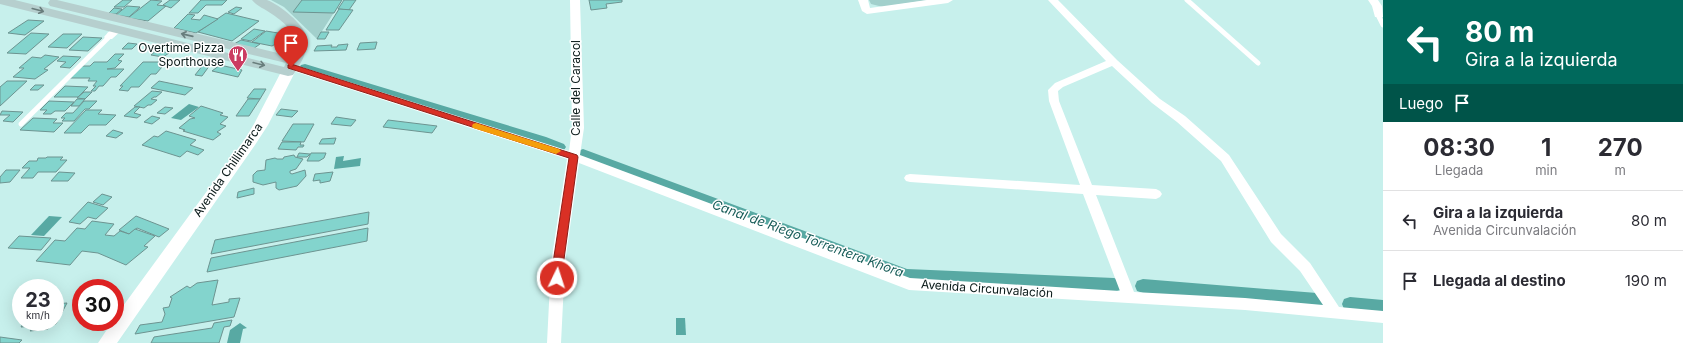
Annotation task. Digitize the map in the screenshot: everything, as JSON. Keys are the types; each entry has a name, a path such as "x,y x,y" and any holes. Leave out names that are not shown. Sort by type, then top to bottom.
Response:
{"main road":[{"name":"Avenida Circunvalación","path":"0,0 113,33 291,67"},
{"name":"Avenida Circunvalación","path":"40,0 291,67"},
{"name":"Avenida Chillimarca","path":"258,0 283,16 299,32 301,38 300,46 291,67"}],"street":[{"name":"Calle del Caracol","path":"554,343 558,263 578,128 575,0"},
{"path":"864,0 867,11 948,0"},
{"path":"1053,0 1113,62 1156,101 1181,119 1225,158 1236,172 1258,211 1276,238 1305,267 1335,312"},
{"path":"1373,0 1380,14"},
{"path":"1113,62 1071,79 1053,90 1054,101 1129,297"},
{"name":"Avenida Circunvalación","path":"291,67 574,157 909,284 1245,304 1383,317"},
{"name":"Avenida Chillimarca","path":"107,343 250,142 261,125 291,67"},
{"path":"910,178 1156,194"}],"lane":[{"path":"1186,0 1258,63"},
{"path":"1380,14 1383,25"},
{"path":"20,124 113,33"}],"shaded area":[{"path":"271,0 342,0 317,39 284,7"},
{"path":"869,0 928,0 883,7 871,4"},
{"path":"189,104 199,107 181,120 171,118"},
{"path":"344,156 343,161 361,158 360,166 334,169 336,157"},
{"path":"49,216 62,217 44,236 31,235"},
{"path":"676,318 685,318 686,335 676,335"},
{"path":"240,323 247,328 243,329 240,343 227,343 230,330"}],"building":[{"path":"123,0 132,0 124,7 114,7"},
{"path":"151,0 162,1 157,5 166,6 148,21 128,18"},
{"path":"170,0 180,0 171,8 163,5"},
{"path":"201,0 227,0 222,5 206,5 198,13 189,13"},
{"path":"302,0 342,0 334,13 293,12"},
{"path":"344,0 356,0 349,10 338,9"},
{"path":"589,0 622,0 622,2 606,4 607,8 591,10"},
{"path":"127,6 140,7 129,17 116,15"},
{"path":"236,7 242,8 234,14 228,12"},
{"path":"114,8 122,9 116,14 108,14"},
{"path":"339,9 353,10 339,30 326,30"},
{"path":"226,13 259,21 232,41 198,32"},
{"path":"188,14 195,15 191,19 200,20 204,15 218,19 196,33 174,28"},
{"path":"28,20 44,21 25,35 8,33"},
{"path":"254,29 265,31 251,41 241,39"},
{"path":"266,31 278,33 281,41 272,46 252,42"},
{"path":"321,32 329,32 325,39 317,39"},
{"path":"31,33 49,34 26,54 7,53"},
{"path":"63,34 82,34 67,48 48,47"},
{"path":"83,37 102,38 88,51 69,50"},
{"path":"241,40 260,44 253,49 234,44"},
{"path":"377,42 375,49 357,50 360,43"},
{"path":"128,43 137,44 132,49 122,49"},
{"path":"348,44 346,50 314,51 317,46 332,45 331,47 337,47 338,45"},
{"path":"157,50 169,53 163,57 151,55"},
{"path":"115,54 124,54 118,60 122,61 115,68 107,69 124,69 116,77 111,77 103,86 99,86 95,91 91,91 96,86 93,86 97,81 88,81 90,78 69,78 81,66 90,66 94,62 107,62"},
{"path":"45,55 59,57 44,69 48,70 35,79 13,77 24,68 19,68 32,57 41,58"},
{"path":"63,56 81,57 70,68 60,67 66,62 57,61"},
{"path":"143,62 163,62 159,67 162,67 156,74 151,74 139,87 131,87 128,91 119,90 123,86 120,86"},
{"path":"203,65 210,65 202,76 195,75"},
{"path":"220,65 242,70 238,77 212,71"},
{"path":"7,81 27,81 0,106 0,87"},
{"path":"159,81 193,88 185,95 151,88"},
{"path":"35,85 44,85 38,90 30,90"},
{"path":"65,86 88,87 78,97 54,97"},
{"path":"254,89 266,89 260,99 247,98"},
{"path":"152,91 162,92 151,99 157,100 151,105 144,108 134,106"},
{"path":"84,92 92,92 85,99 77,98"},
{"path":"77,99 85,99 79,106 71,106"},
{"path":"248,99 260,99 249,116 236,116"},
{"path":"49,101 74,102 65,111 55,111 51,114 43,114 47,110 40,110"},
{"path":"84,101 97,101 89,109 85,109 74,121 62,121 65,118 61,118 66,113 73,113"},
{"path":"201,106 223,113 220,115 228,117 220,124 226,126 217,132 221,134 213,140 183,131 185,130 179,128 190,119 195,118 189,116"},
{"path":"135,107 140,107 134,113 141,115 137,118 124,116"},
{"path":"165,107 173,108 165,114 157,113"},
{"path":"281,109 298,111 292,117 276,115"},
{"path":"86,110 102,110 98,114 116,115 106,125 89,125 81,133 64,133"},
{"path":"2,111 23,112 13,122 3,121 10,115 0,115"},
{"path":"152,116 160,118 152,124 144,122"},
{"path":"336,117 356,120 351,126 331,124"},
{"path":"33,118 57,119 53,123 63,123 54,132 20,130"},
{"path":"388,120 437,126 432,133 383,127"},
{"path":"293,124 314,124 304,142 282,141"},
{"path":"113,130 123,133 116,138 106,136"},
{"path":"166,131 196,140 190,145 204,150 198,155 187,151 180,157 142,145 154,136 158,137"},
{"path":"336,138 334,144 319,144 322,139"},
{"path":"282,142 301,142 300,145 304,145 303,147 298,147 296,150 278,149"},
{"path":"299,153 310,154 307,157 297,157"},
{"path":"311,153 326,153 324,158 319,161 307,161"},
{"path":"294,155 295,157 303,159 296,169 290,171 290,173 292,174 305,170 306,176 297,186 279,190 276,188 276,182 263,185 253,182 253,175 257,171 265,170 266,160 275,158 283,159 284,157"},
{"path":"63,157 60,160 67,160 56,172 38,172 33,178 21,178 30,168 22,168 29,161 37,161 38,158"},
{"path":"6,170 20,170 10,182 0,183 0,177"},
{"path":"59,172 75,173 68,181 51,181"},
{"path":"333,172 330,181 320,183 320,180 313,181 315,174"},
{"path":"254,188 254,194 237,198 238,192"},
{"path":"102,194 112,197 103,205 93,202"},
{"path":"88,202 108,208 96,219 88,217 80,224 69,222"},
{"path":"369,212 368,224 211,254 215,240"},
{"path":"136,216 169,229 159,237 137,228 129,234 119,230"},
{"path":"92,221 114,224 105,235 114,236 120,231 129,234 135,229 155,236 144,246 148,247 126,265 98,253 82,251 70,265 36,261 55,240 65,241 77,228 85,229"},
{"path":"368,228 367,241 207,272 211,258"},
{"path":"19,236 51,238 41,250 8,248"},
{"path":"218,280 212,305 229,302 229,299 240,298 234,317 135,334 140,325 162,322 165,314 163,308 169,307 172,298 170,297 187,286 190,288 197,283"},
{"path":"232,320 230,326 224,327 219,343 151,343 154,337 212,328 214,323"},
{"path":"0,337 22,340 19,343 0,343"}],"waterway":[{"name":"Canal de Riego Torrentera Khora","path":"305,68 541,140 559,147"},
{"name":"Canal de Riego Torrentera Khora","path":"583,154 906,275 1114,285"},
{"name":"Canal de Riego Torrentera Khora","path":"1143,286 1317,300"},
{"name":"Canal de Riego Torrentera Khora","path":"1350,304 1383,307"}],"slow traffic":[{"path":"476,126 556,151"}],"place":[{"name":"Overtime Pizza Sporthouse","path":"238,72"}],"route":[{"path":"291,67 574,157 557,278"}]}
